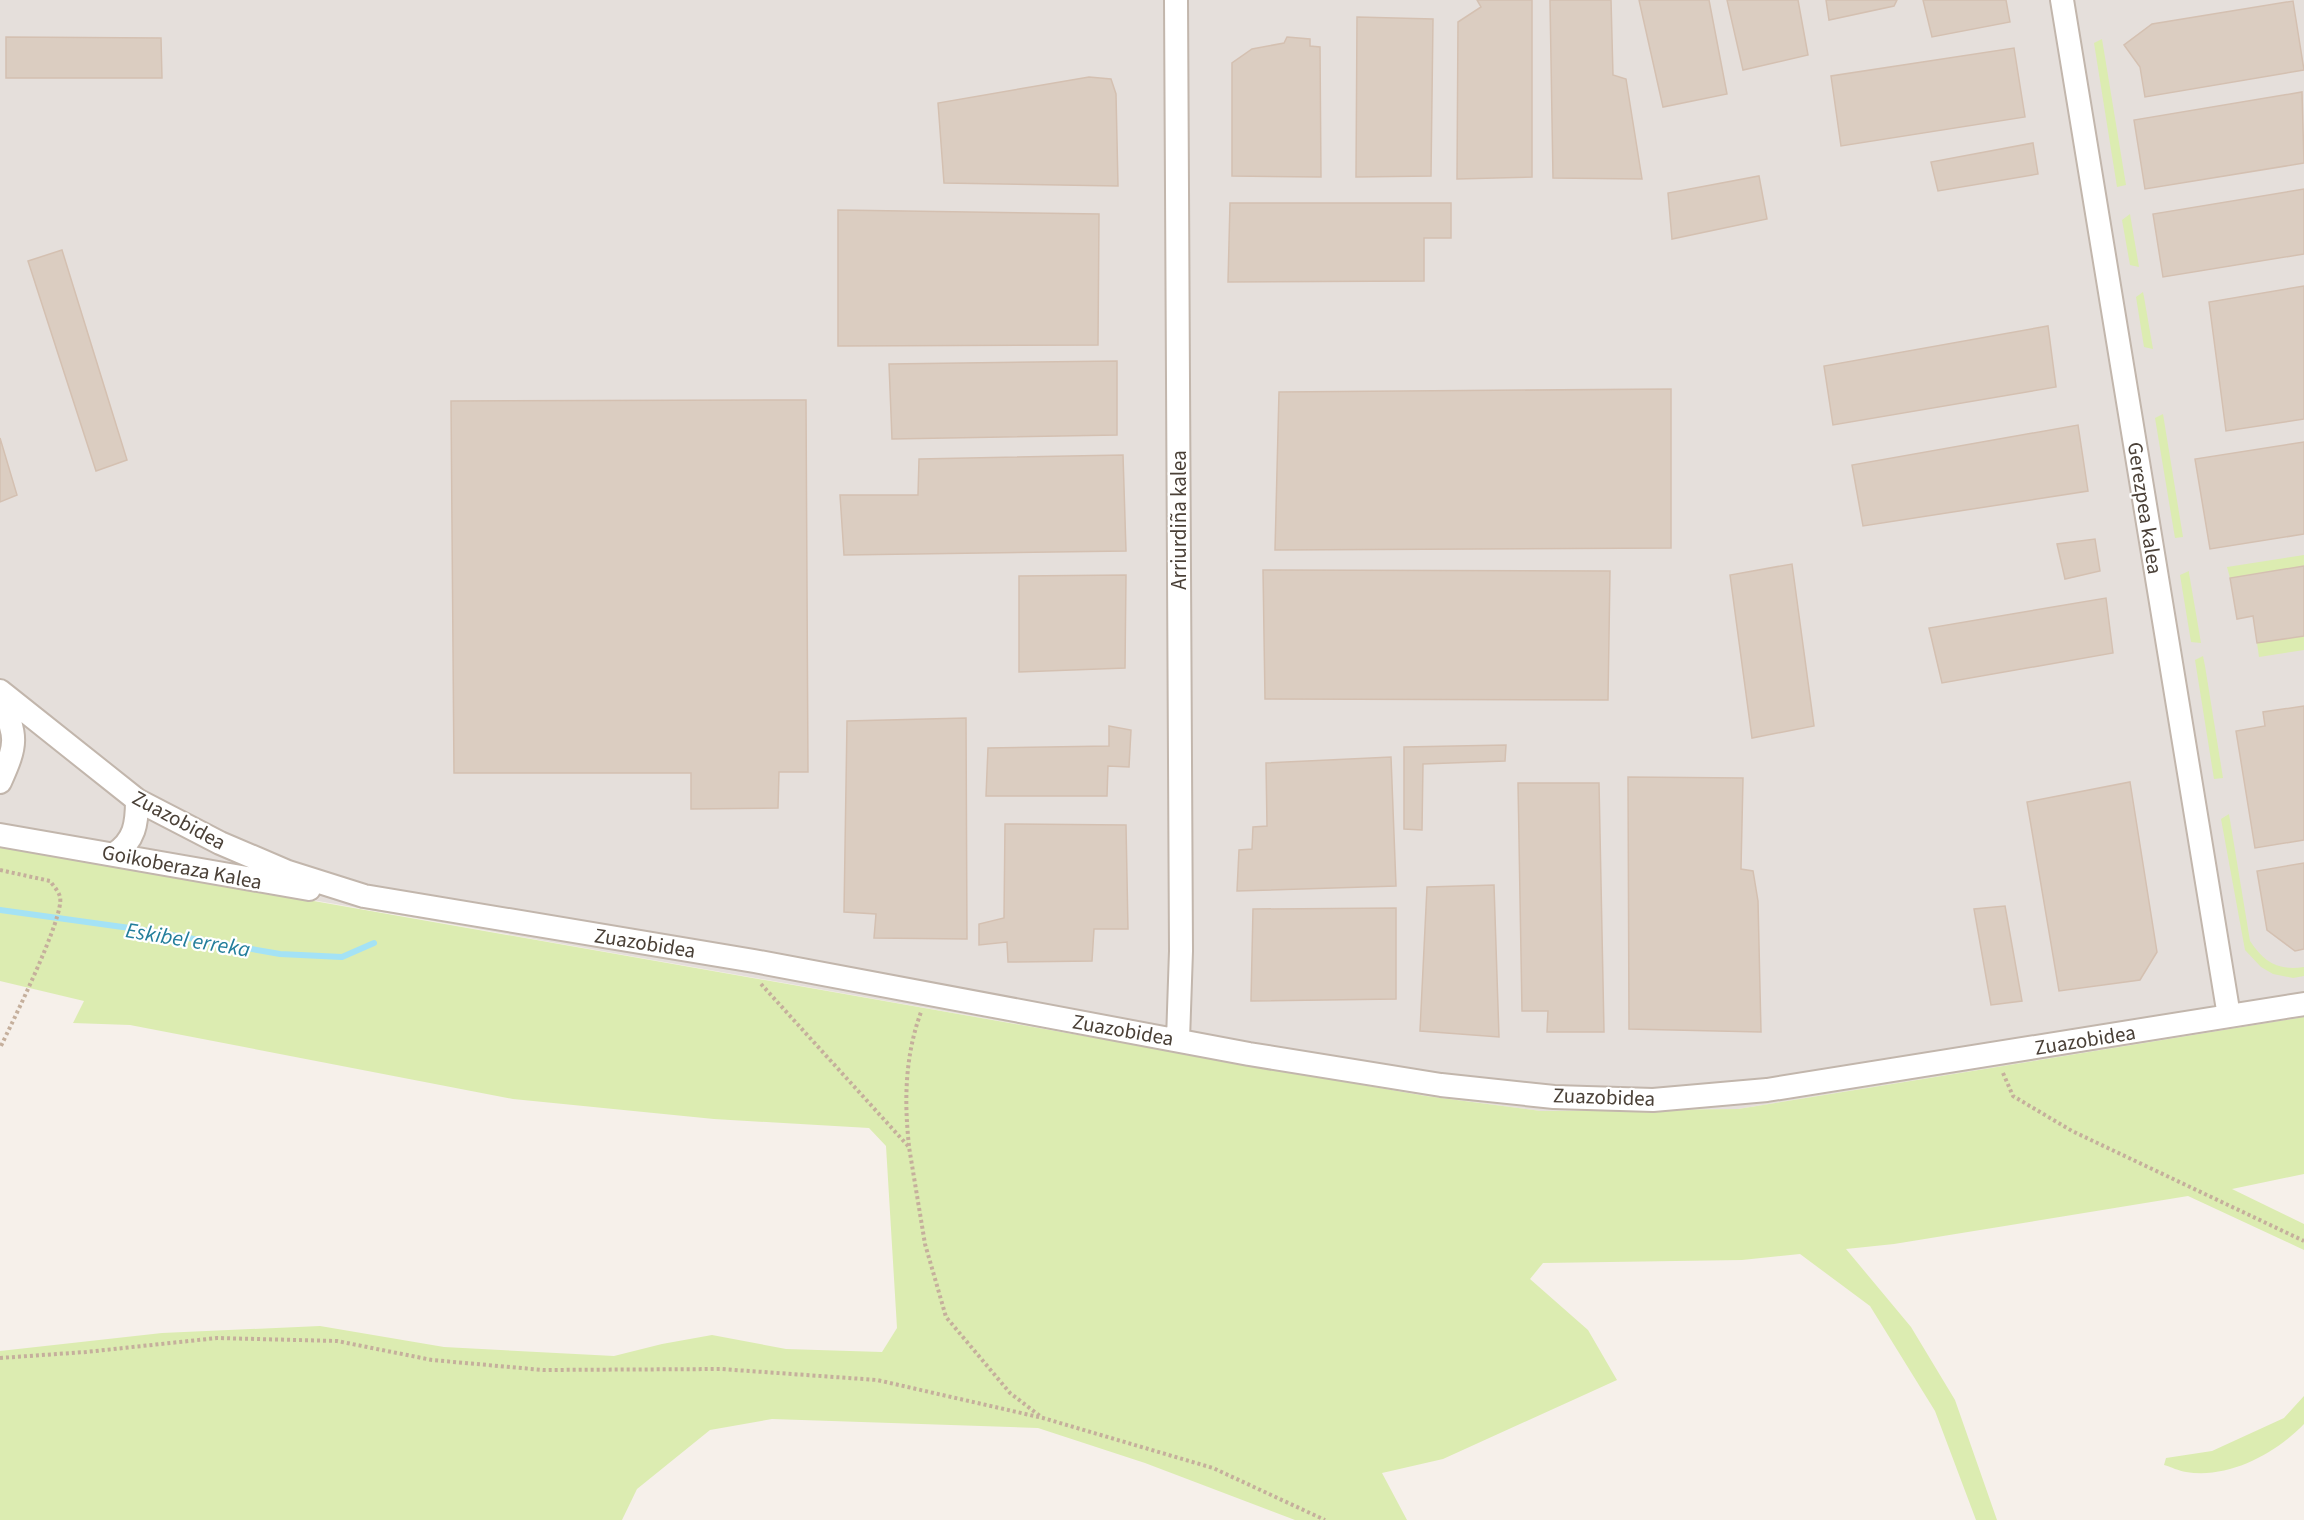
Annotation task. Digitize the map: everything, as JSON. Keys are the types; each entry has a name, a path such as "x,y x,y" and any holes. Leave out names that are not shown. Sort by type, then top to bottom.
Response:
{"street":[{"name":"Arriurdiña kalea","path":"1176,0 1181,951 1178,1040"},
{"name":"Gerezpea kalea","path":"2062,0 2229,1016"},
{"name":"Zuazobidea","path":"0,691 137,800 220,843 288,872 364,896 754,961 1178,1040 1441,1085 1554,1097 1653,1100 1767,1090 2304,1004"},
{"path":"0,698 10,719 14,749 0,782"},
{"path":"114,854 126,847 133,834 137,800"},
{"name":"Goikoberaza Kalea","path":"0,835 114,854 268,884 364,896"}],"path":[{"path":"0,870 50,881 60,897 51,932 0,1048"},
{"path":"754,961 760,982 909,1147"},
{"path":"928,994 918,1021 907,1070 904,1105 925,1244 946,1317 1010,1393 1044,1418"},
{"path":"1994,1055 2013,1096 2072,1131 2304,1241"},
{"path":"0,1358 86,1352 217,1338 337,1341 432,1360 543,1370 721,1369 877,1380 1044,1418 1213,1468 1325,1520"}],"shaded area":[{"path":"0,0 2304,0 2304,1017 1738,1109 1541,1111 1426,1096 0,845"}],"green space":[{"path":"2102,39 2126,185 2117,187 2094,43"},
{"path":"2130,214 2139,267 2130,265 2122,220"},
{"path":"2143,292 2153,349 2144,347 2136,297"},
{"path":"2163,414 2183,537 2175,538 2155,418"},
{"path":"2304,555 2304,566 2230,578 2227,567"},
{"path":"2189,571 2201,643 2191,642 2180,575"},
{"path":"2304,636 2304,650 2259,657 2257,643"},
{"path":"2203,656 2223,778 2214,779 2195,660"},
{"path":"2229,814 2250,941 2266,960 2272,963 2287,968 2304,967 2304,976 2293,978 2273,974 2261,967 2245,950 2221,819"},
{"path":"0,846 1426,1096 1541,1111 1738,1109 2304,1017 2304,1174 2232,1189 2304,1224 2304,1250 2188,1196 1894,1244 1846,1249 1911,1327 1955,1400 1997,1520 1976,1520 1935,1411 1870,1306 1800,1254 1742,1260 1543,1263 1530,1279 1588,1330 1617,1380 1443,1459 1382,1473 1407,1520 1295,1520 1145,1463 1038,1428 772,1419 710,1430 637,1489 622,1520 0,1520 0,1351 162,1333 320,1326 444,1347 614,1356 712,1335 786,1349 882,1352 897,1328 886,1146 869,1128 714,1119 513,1099 130,1025 73,1023 84,1001 0,981"},
{"path":"2304,1396 2304,1424 2279,1445 2250,1462 2218,1472 2202,1473 2183,1471 2164,1465 2166,1458 2212,1451 2284,1418"}],"building":[{"path":"1477,0 1532,0 1532,177 1457,179 1458,22 1481,7"},
{"path":"1550,0 1611,0 1613,75 1626,79 1642,179 1553,178"},
{"path":"1639,0 1709,0 1727,94 1663,107"},
{"path":"1727,0 1798,0 1808,55 1743,70"},
{"path":"1826,0 1897,0 1894,6 1829,20"},
{"path":"1923,0 2006,0 2010,22 1932,37"},
{"path":"2293,1 2304,70 2145,97 2140,67 2124,45 2152,24"},
{"path":"1357,17 1433,19 1431,176 1356,177"},
{"path":"6,37 161,38 162,78 6,78"},
{"path":"1287,37 1310,39 1310,46 1320,47 1321,177 1232,176 1232,63 1252,49 1284,43"},
{"path":"2014,48 2025,117 1841,146 1831,76"},
{"path":"1089,77 1111,79 1116,94 1118,186 944,183 938,103"},
{"path":"2302,92 2304,163 2145,189 2134,120"},
{"path":"2033,143 2038,174 1938,191 1931,162"},
{"path":"1759,176 1767,219 1672,239 1668,193"},
{"path":"2304,189 2304,254 2163,277 2153,214"},
{"path":"1230,203 1451,203 1451,238 1424,238 1424,281 1228,282"},
{"path":"838,210 1099,214 1098,345 838,346"},
{"path":"62,250 127,460 96,471 28,261"},
{"path":"2304,286 2304,419 2226,431 2209,302"},
{"path":"2048,326 2056,387 1833,425 1824,366"},
{"path":"1117,361 1117,435 892,439 889,364"},
{"path":"1671,389 1671,548 1275,550 1279,392"},
{"path":"806,400 808,772 779,772 778,808 691,809 691,773 454,773 451,401"},
{"path":"2078,425 2088,491 1863,526 1852,465"},
{"path":"0,438 17,495 0,502"},
{"path":"2304,442 2304,534 2210,549 2195,459"},
{"path":"1123,455 1126,551 844,555 840,495 918,495 919,459"},
{"path":"2095,539 2100,571 2065,579 2057,544"},
{"path":"1792,564 1814,726 1752,738 1730,575"},
{"path":"2304,566 2304,636 2257,643 2253,616 2237,619 2230,578"},
{"path":"1263,570 1610,571 1608,700 1265,699"},
{"path":"1126,575 1125,668 1019,672 1019,576"},
{"path":"2106,598 2113,653 1942,683 1929,628"},
{"path":"2304,706 2304,840 2255,848 2236,731 2265,726 2263,712"},
{"path":"966,718 967,939 874,938 876,914 844,912 847,721"},
{"path":"1109,726 1131,730 1129,767 1108,766 1107,796 986,796 988,748 1109,746"},
{"path":"1506,745 1505,761 1423,764 1422,830 1404,829 1404,747"},
{"path":"1391,757 1396,886 1237,891 1239,850 1252,849 1253,827 1267,826 1266,763"},
{"path":"1628,777 1743,778 1741,869 1753,871 1758,901 1761,1032 1629,1029"},
{"path":"2130,782 2157,952 2140,980 2059,991 2027,802"},
{"path":"1518,783 1599,783 1604,1032 1547,1032 1548,1011 1522,1011"},
{"path":"1005,824 1126,825 1128,929 1094,929 1092,961 1008,962 1007,942 979,945 979,924 1004,918"},
{"path":"2304,863 2304,949 2295,951 2267,930 2257,871"},
{"path":"1494,885 1499,1037 1420,1031 1427,887"},
{"path":"2005,906 2022,1001 1991,1005 1974,909"},
{"path":"1396,908 1396,999 1251,1001 1253,909"}],"waterway":[{"name":"Eskibel erreka","path":"0,910 137,929 280,954 342,957 374,943"}]}
